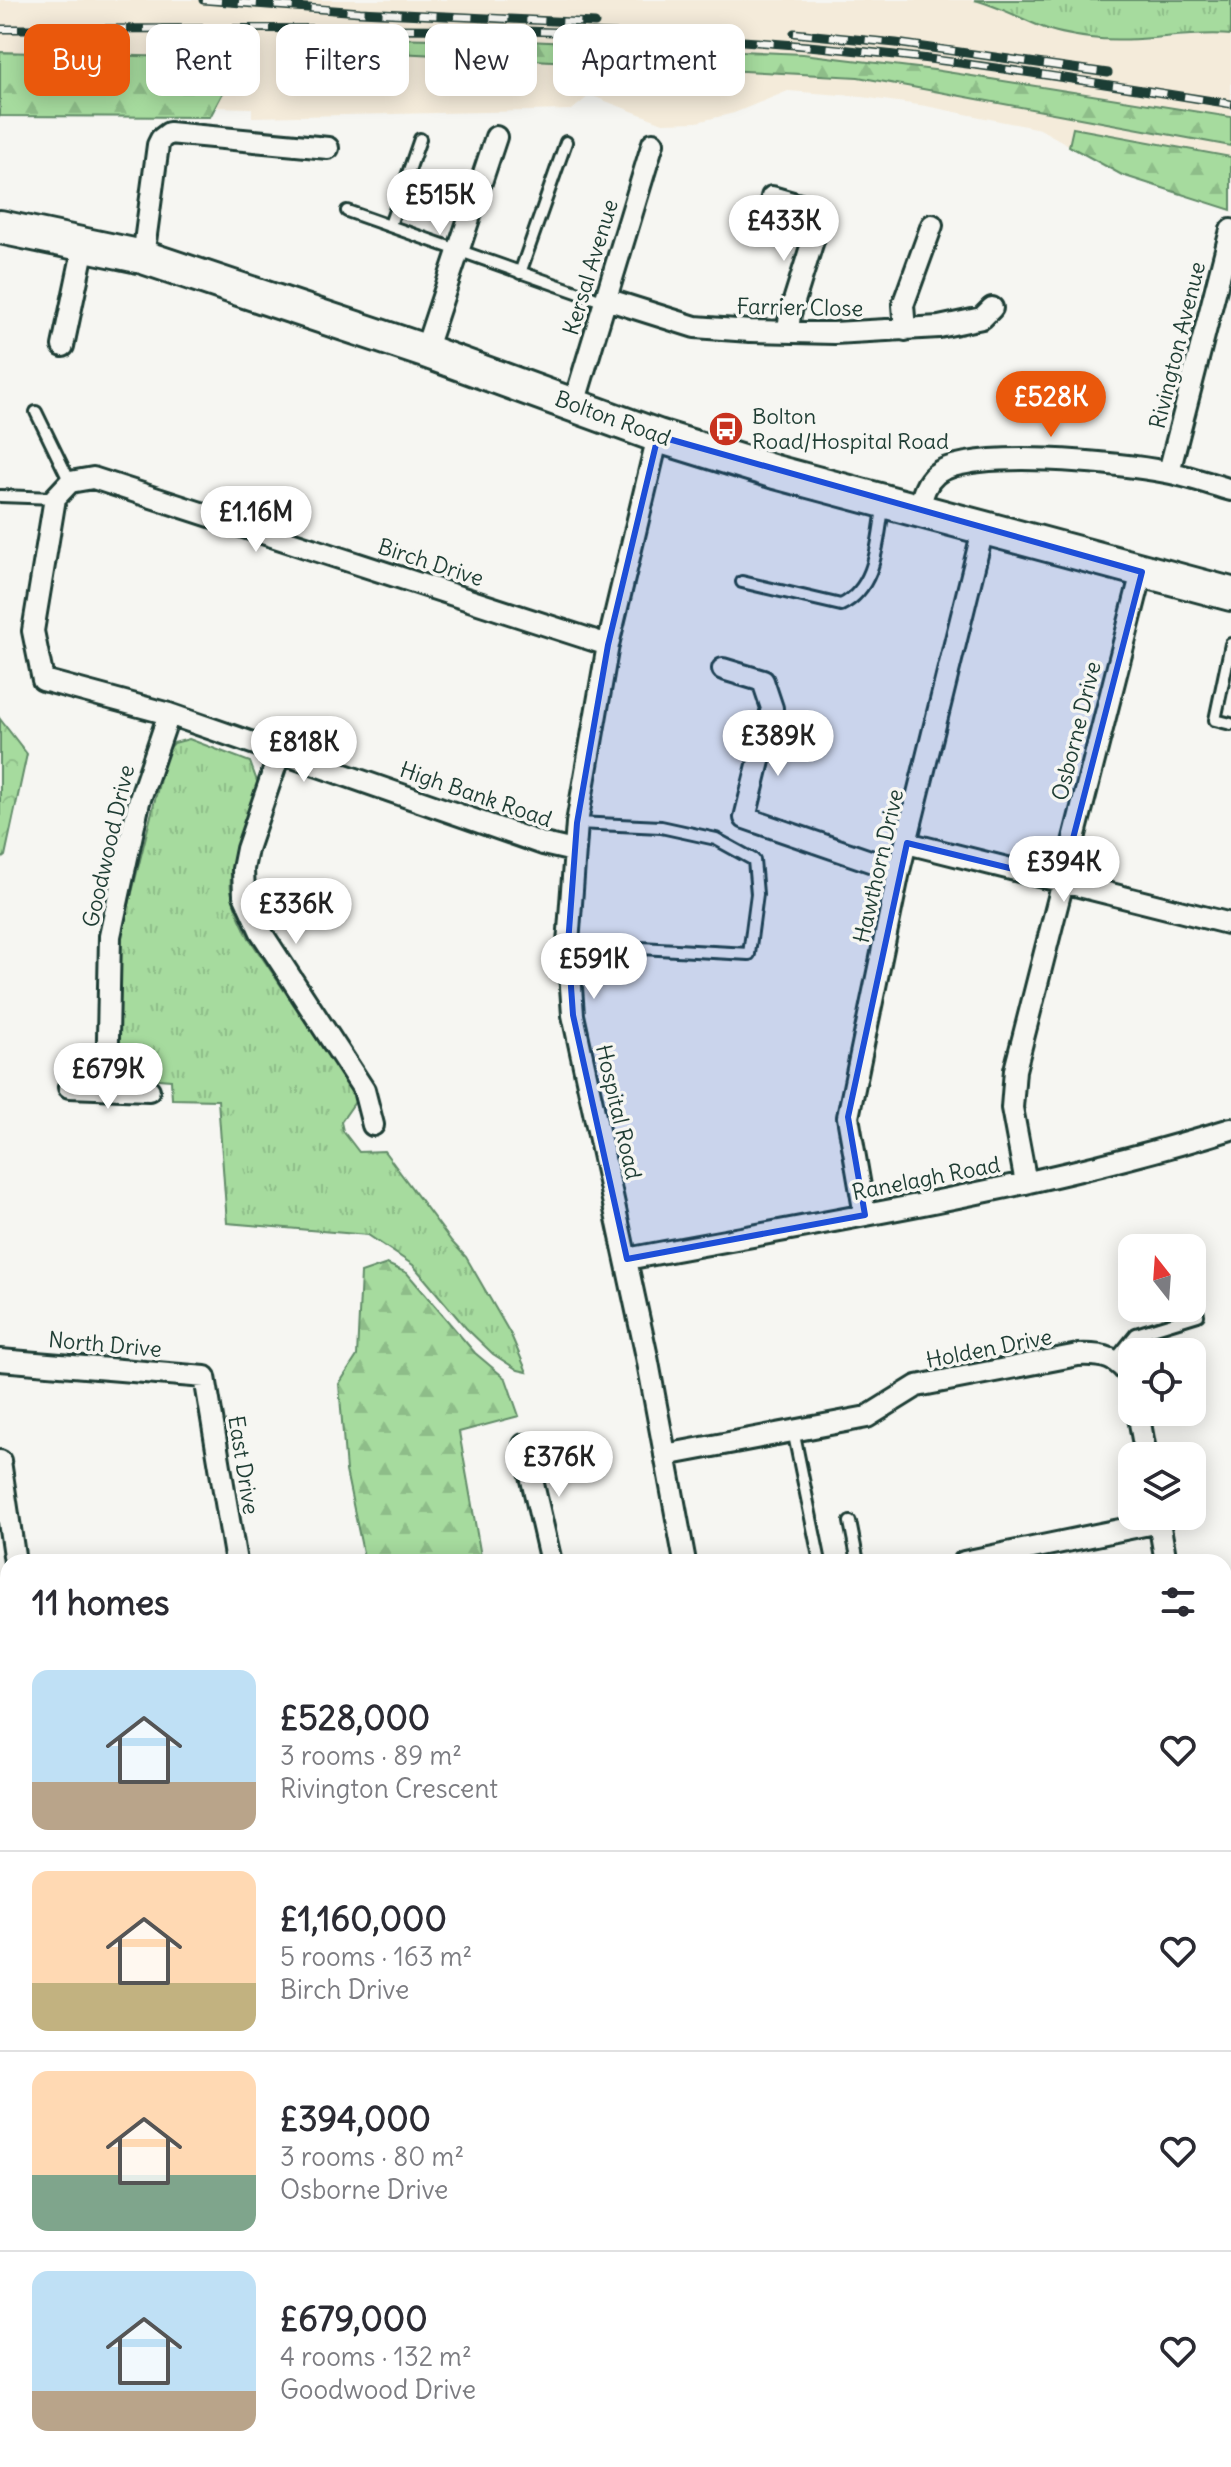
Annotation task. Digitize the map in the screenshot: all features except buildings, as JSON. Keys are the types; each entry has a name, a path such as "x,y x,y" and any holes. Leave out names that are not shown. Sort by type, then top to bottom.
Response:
{"main road":[{"name":"Bolton Road","path":"0,227 143,257 425,351 658,436 775,472 1231,594"}],"street":[{"path":"143,257 158,145 169,133 328,148"},
{"path":"425,351 496,137"},
{"name":"Kersal Avenue","path":"574,404 653,143"},
{"path":"772,197 810,208 820,218 790,314 788,332"},
{"path":"905,330 903,305 932,225"},
{"name":"Rivington Avenue","path":"1169,472 1231,230"},
{"path":"63,346 84,246"},
{"name":"Farrier Close","path":"605,301 695,327 788,332 939,327 982,318 992,308"},
{"name":"Hospital Road","path":"658,436 608,645 577,823 568,944 573,1015 627,1259 684,1554"},
{"path":"918,512 928,482 938,472 957,465 996,459 1113,463 1169,472 1231,490"},
{"name":"Birch Drive","path":"70,482 93,478 608,645"},
{"path":"55,498 70,482"},
{"name":"High Bank Road","path":"55,498 33,631 43,680 169,714 543,844 574,851"},
{"name":"Hawthorn Drive","path":"865,1215 848,1117 899,871 983,530"},
{"name":"Osborne Drive","path":"1026,1183 1012,1108 1015,1070 1142,572"},
{"path":"723,669 763,681 772,708 745,818 899,871"},
{"name":"Goodwood Drive","path":"107,1089 110,936 139,802 169,714"},
{"path":"280,752 247,849 243,869 244,895 261,932 364,1090 373,1125"},
{"path":"907,843 1231,924"},
{"path":"69,1087 149,1090"},
{"name":"Ranelagh Road","path":"627,1259 1026,1183 1154,1152 1231,1129"},
{"name":"Holden Drive","path":"665,1455 867,1417 917,1386 1078,1355 1095,1354 1115,1360"},
{"name":"North Drive","path":"0,1360 205,1377"},
{"path":"1115,1360 1118,1364"},
{"name":"East Drive","path":"205,1377 235,1554"},
{"path":"524,1445 549,1554"},
{"path":"0,1461 14,1554"},
{"path":"1000,1554 1118,1528"},
{"path":"1160,1530 1165,1554"}],"lane":[{"path":"390,225 420,139"},
{"path":"520,273 566,142"},
{"path":"347,211 605,301"},
{"path":"36,412 70,482"},
{"path":"0,496 55,498"},
{"path":"742,582 841,605 855,598 869,577 885,502"},
{"path":"1231,644 1215,720 1231,724"},
{"path":"568,944 749,954 757,894 754,860 716,839 661,827 577,823"},
{"path":"1115,1360 1136,1334 1175,1322"},
{"path":"793,1430 818,1554"},
{"path":"850,1522 856,1554"}],"highlighted area":[{"path":"658,436 1142,572 1062,881 907,843 848,1117 865,1215 627,1259 573,1015 568,944 577,823 608,645"}],"shaded area":[{"path":"0,0 568,0 600,3 607,0 974,0 997,5 1046,29 1091,38 1140,40 1231,35 1231,210 1122,175 1040,129 926,106 788,91 734,113 697,122 663,123 593,96 745,96 745,24 553,24 553,96 589,96 572,110 252,117 252,108 215,107 210,117 0,116"}],"green space":[{"path":"974,0 1231,0 1231,35 1125,40 1090,38 1047,29"},
{"path":"409,39 425,39 425,54 409,54"},
{"path":"537,41 553,42 553,61 537,60"},
{"path":"745,51 803,54 934,70 1231,117 1231,146 858,77 745,71"},
{"path":"0,52 24,53 24,96 130,96 130,56 146,56 146,96 221,96 210,117 0,116"},
{"path":"1073,128 1231,157 1231,210 1122,175 1069,146"},
{"path":"0,719 27,754 5,856 0,860"},
{"path":"189,739 250,762 258,784 232,867 232,897 249,938 357,1099 341,1122 343,1131 359,1152 384,1151 466,1257 511,1335 527,1372 518,1370 493,1354 466,1328 413,1265 368,1235 227,1223 218,1100 172,1099 171,1080 136,1075 123,1067 119,1060 116,1050 120,941 167,751 174,743"},
{"path":"387,1264 407,1273 475,1353 506,1379 519,1416 459,1432 481,1554 363,1554 346,1471 339,1384 357,1356 361,1273"}],"railway":[{"path":"203,0 360,12 595,23"},
{"path":"0,29 474,30 663,36 817,47 935,60 1231,104"},
{"path":"794,33 896,43 1108,73"}],"place":[{"name":"Bolton Road/Hospital Road","path":"726,429"}]}
